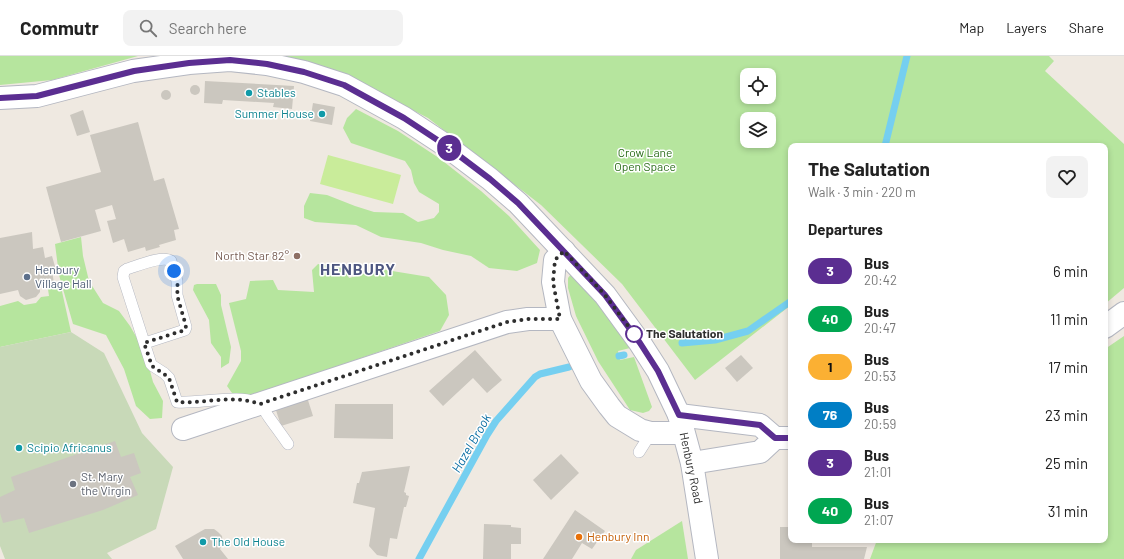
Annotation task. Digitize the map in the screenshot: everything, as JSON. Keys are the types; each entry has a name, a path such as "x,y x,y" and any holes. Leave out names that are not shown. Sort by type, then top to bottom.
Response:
{"main road":[{"name":"Henbury Road","path":"0,98 37,96 134,71 230,60 267,64 304,72 344,85 404,118 445,145 490,179 518,203 605,295 640,343 658,371 681,424 692,463 706,559"},
{"path":"564,251 555,260 553,282 560,319 587,373 617,416 640,430 651,433 681,424 760,425 783,438 760,452 692,463"},
{"path":"1108,325 1124,313"},
{"path":"183,429 507,322 528,319 560,319"}],"lane":[{"path":"144,343 185,330 186,328 177,295 177,281 171,261 169,260 163,259 127,269 123,274 144,343 152,366 169,378 177,402 185,403 210,400 238,400 251,401 260,404 288,444"},
{"path":"639,452 651,433"}],"green space":[{"path":"0,56 138,56 52,80 0,85"},
{"name":"Crow Lane Open Space","path":"281,56 1049,56 1054,61 1045,71 1124,144 1124,288 1108,301 1108,143 788,143 788,307 695,380 622,284 541,205 428,118 343,74"},
{"path":"356,109 398,131 439,158 481,191 509,216 540,250 537,263 517,271 489,268 471,256 443,250 421,243 381,237 356,225 315,222 304,218 304,206 310,193 327,195 374,212 403,213 418,222 434,218 439,212 439,204 419,192 414,183 411,170 405,161 351,143 343,128 347,118"},
{"path":"328,155 401,175 393,204 320,184"},
{"path":"81,237 83,256 89,281 103,303 119,311 130,326 145,352 153,382 163,401 162,418 150,419 136,406 124,369 106,335 73,324 59,275 55,244"},
{"path":"318,264 346,269 349,278 380,269 429,277 446,295 449,315 440,331 247,397 232,393 227,386 241,361 241,351 229,303 246,299 250,281 273,280 278,290 314,292 312,270"},
{"path":"572,273 580,273 630,348 618,351 620,360 634,357 652,407 649,411 643,413 630,410 598,361 576,316 568,288 568,278"},
{"path":"216,284 221,295 221,305 231,347 229,363 221,368 221,357 211,343 209,320 193,290 194,285"},
{"path":"61,287 71,332 0,347 0,306 18,301 24,305 36,303 41,297 49,296 48,289"},
{"path":"71,332 104,353 142,433 173,467 156,529 107,553 112,559 5,559 0,546 0,347"},
{"path":"1124,336 1124,559 870,559 876,543 1108,543 1108,347"},
{"path":"682,521 688,559 631,559 636,550"}],"building":[{"name":"Stables","path":"205,81 294,86 292,109 273,107 274,103 223,100 222,104 204,103"},
{"path":"193,85 197,85 199,86 199,94 193,95 190,92 190,88"},
{"path":"164,90 168,90 170,91 170,99 164,100 161,97 161,93"},
{"name":"Summer House","path":"313,103 335,107 332,125 310,121"},
{"path":"83,110 90,132 77,136 70,115"},
{"path":"138,122 154,181 164,178 179,229 174,230 176,240 146,251 145,247 128,252 124,239 113,243 107,221 116,219 112,205 95,210 101,231 61,242 46,187 101,172 90,135"},
{"name":"Henbury Village Hall","path":"32,232 33,249 43,247 45,258 52,256 56,270 52,271 54,283 40,286 40,292 36,297 26,300 20,296 18,290 0,294 0,238"},
{"path":"475,350 502,380 487,393 473,378 443,406 429,391"},
{"path":"741,355 753,368 737,382 725,368"},
{"path":"307,397 313,416 281,426 275,407"},
{"path":"335,404 393,404 393,439 334,438"},
{"name":"St. Mary the Virgin","path":"115,441 121,457 134,453 141,473 130,477 138,495 103,510 29,533 24,518 3,523 0,513 0,497 15,490 11,477"},
{"path":"561,454 579,473 551,500 533,480"},
{"path":"410,466 404,492 409,496 406,507 404,507 397,539 390,538 387,557 377,555 369,546 375,508 353,503 357,483 359,483 362,472"},
{"name":"Henbury Inn","path":"575,510 605,531 592,549 582,543 572,559 543,559"},
{"path":"484,524 511,525 511,527 521,528 521,544 511,544 511,559 483,559"},
{"path":"780,527 788,527 788,543 812,543 812,547 867,547 864,559 780,559"},
{"name":"The Old House","path":"205,529 214,529 222,536 223,544 220,549 228,559 183,559 175,546"}],"waterway":[{"name":"Hazel Brook","path":"886,143 907,56"},
{"name":"Hazel Brook","path":"682,343 715,340 748,331 788,303"},
{"name":"Hazel Brook","path":"619,356 624,355"},
{"name":"Hazel Brook","path":"419,559 496,421 535,377 540,374 569,367"}],"bus line":[{"name":"3","path":"0,98 37,96 134,71 189,63 230,60 267,64 304,72 344,85 404,118 445,145 490,179 518,203 605,295 640,343 658,371 679,415 760,425 775,438 788,438"}],"place":[{"name":"Stables","path":"249,93"},
{"name":"Summer House","path":"322,114"},
{"name":"North Star 82°","path":"297,256"},
{"name":"Henbury Village Hall","path":"27,277"},
{"name":"The Salutation","path":"634,334"},
{"name":"Scipio Africanus","path":"19,448"},
{"name":"St. Mary the Virgin","path":"73,484"},
{"name":"Henbury Inn","path":"579,537"},
{"name":"The Old House","path":"203,542"}],"district":[{"name":"HENBURY","path":"358,269"}],"route":[{"path":"174,271 178,287 176,292 186,328 185,330 144,343 152,366 169,378 177,402 185,403 210,400 238,400 251,401 260,404 507,322 528,319 560,319 553,282 555,260 564,251 605,295 634,334"}]}
